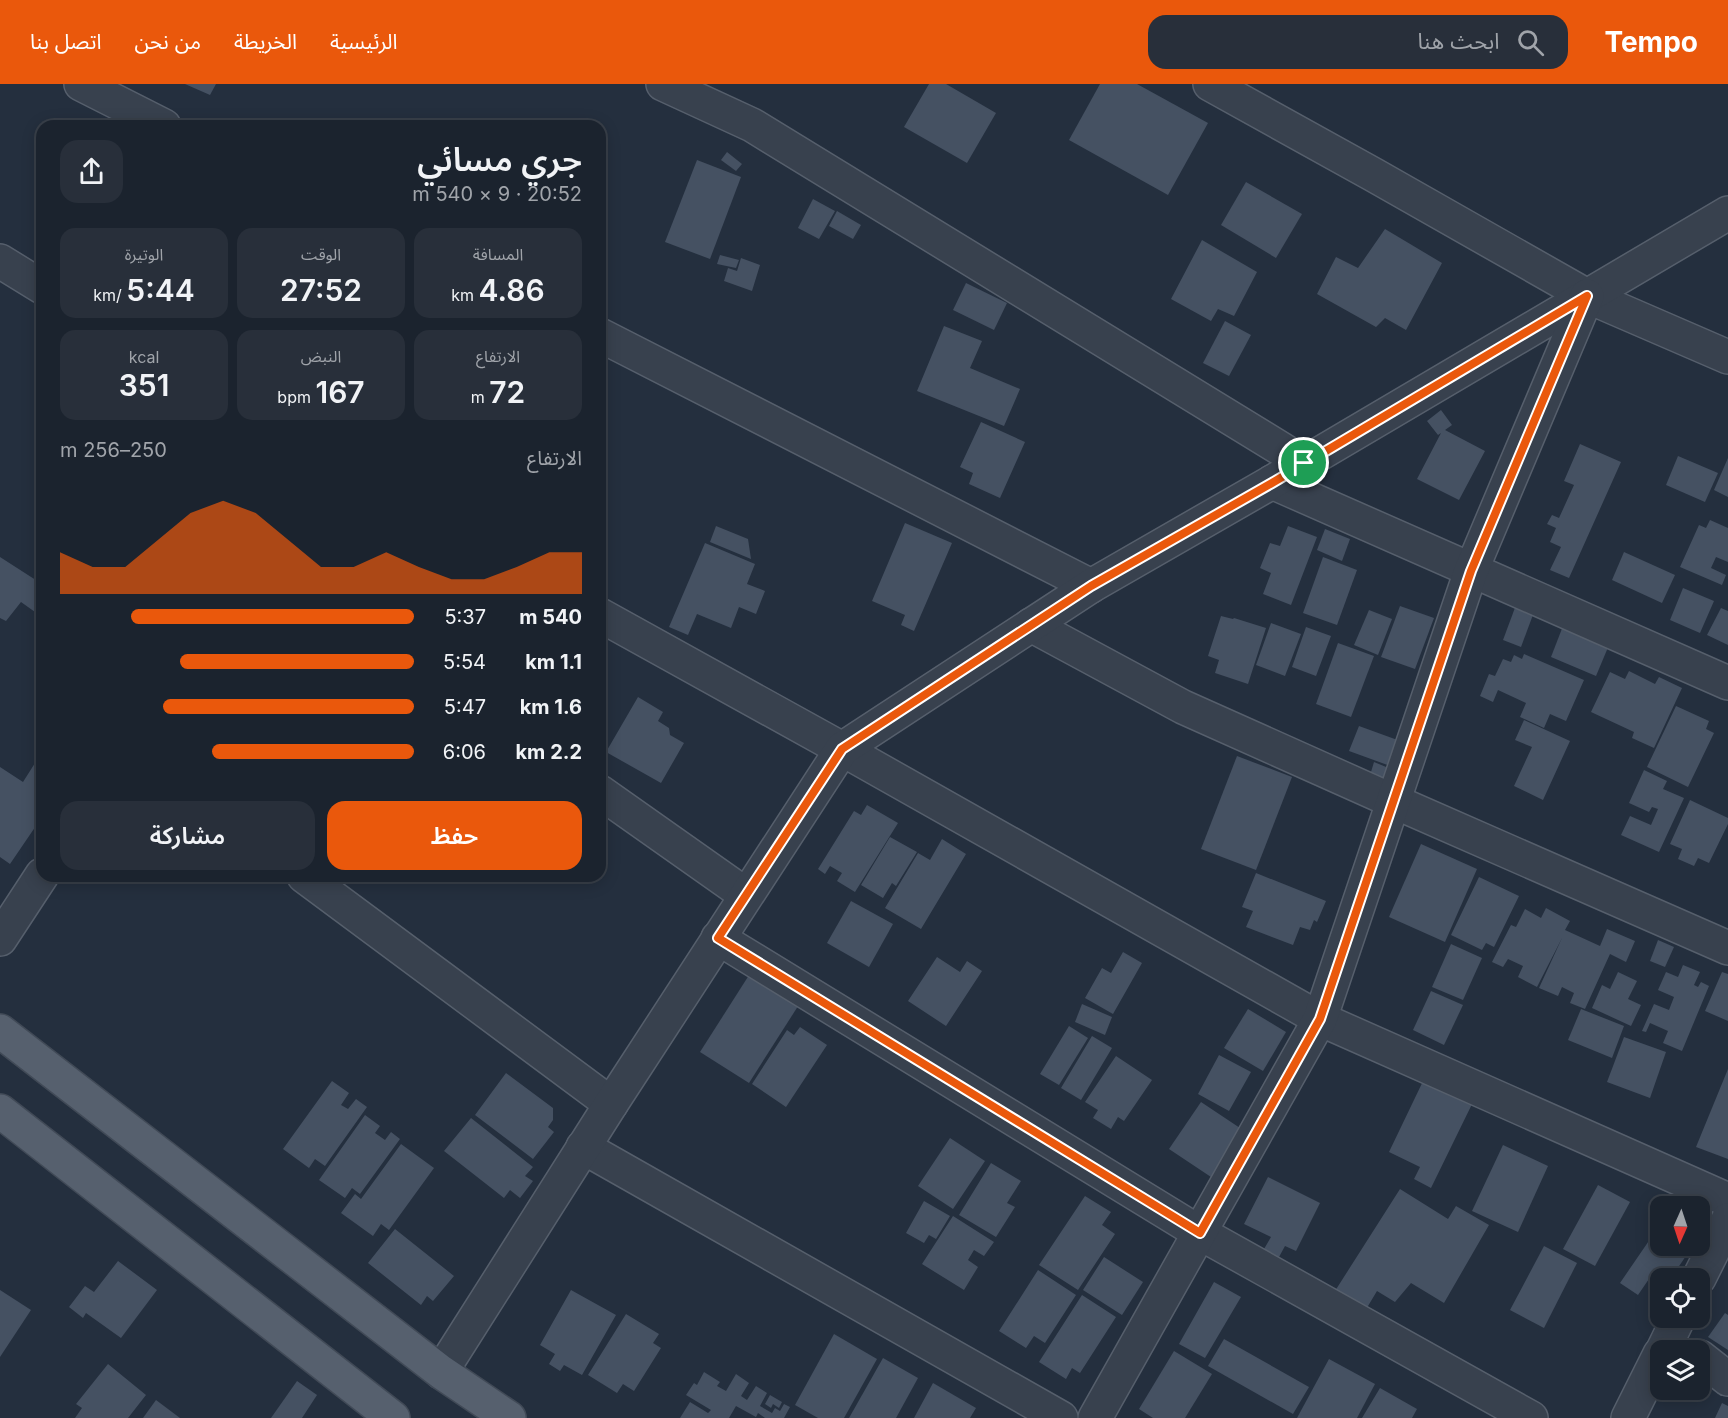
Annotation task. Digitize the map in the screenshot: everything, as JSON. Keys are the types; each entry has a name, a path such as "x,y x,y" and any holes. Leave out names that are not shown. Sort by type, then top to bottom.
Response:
{"main road":[{"path":"0,1031 441,1372 509,1418"},
{"path":"0,1111 393,1418"}],"street":[{"path":"81,84 152,120"},
{"path":"663,84 752,125 1304,463"},
{"path":"1210,84 1587,296 1728,357"},
{"path":"441,1372 611,1104 842,749 1091,586 1272,483 1728,213"},
{"path":"0,261 36,283"},
{"path":"1095,1418 1320,1019 1471,571 1587,296"},
{"path":"606,338 1091,586"},
{"path":"1272,483 1728,683"},
{"path":"606,618 1320,1019 1728,1200"},
{"path":"1031,625 1183,706 1728,948"},
{"path":"606,796 746,895"},
{"path":"0,939 37,882"},
{"path":"312,882 611,1104"},
{"path":"718,938 1200,1233 1531,1418"},
{"path":"584,1147 1061,1418"},
{"path":"1704,1268 1728,1220"},
{"path":"1710,1365 1728,1378"},
{"path":"1628,1418 1650,1380"}],"building":[{"path":"185,84 216,84 210,95"},
{"path":"929,84 946,84 996,113 967,163 904,127"},
{"path":"1100,84 1137,84 1208,123 1168,195 1069,140"},
{"path":"727,152 742,164 736,171 721,160"},
{"path":"697,160 741,177 710,259 665,242"},
{"path":"1246,182 1302,214 1276,258 1221,225"},
{"path":"813,199 835,211 819,239 798,228"},
{"path":"837,211 861,225 853,239 829,226"},
{"path":"1385,229 1442,263 1406,330 1385,318 1376,327 1317,294 1336,257 1358,268"},
{"path":"1202,240 1257,272 1234,316 1218,309 1211,321 1171,299"},
{"path":"720,255 739,260 736,268 717,264"},
{"path":"741,258 760,265 752,291 724,281 728,268 737,271"},
{"path":"966,283 1007,303 994,330 953,310"},
{"path":"1225,321 1251,335 1229,376 1203,363"},
{"path":"944,326 982,341 970,368 1020,389 1004,426 917,391"},
{"path":"1441,410 1452,425 1445,430 1485,451 1459,500 1417,479 1441,433 1438,435 1427,421"},
{"path":"981,422 1025,442 1000,498 969,484 973,473 960,467"},
{"path":"1580,444 1621,462 1569,578 1550,570 1561,547 1550,542 1556,528 1547,524 1552,515 1559,518 1574,485 1564,481"},
{"path":"1678,456 1718,473 1705,502 1666,485"},
{"path":"1728,458 1728,497 1714,490"},
{"path":"1710,520 1728,528 1728,562 1716,557 1711,568 1726,575 1722,585 1680,567 1699,525 1706,528"},
{"path":"905,523 952,543 914,631 901,625 905,615 872,601"},
{"path":"716,526 748,539 751,559 710,542"},
{"path":"1288,526 1317,537 1291,605 1263,594 1271,573 1260,568 1270,543 1280,546"},
{"path":"1325,529 1350,539 1342,561 1317,550"},
{"path":"705,543 755,564 747,584 765,591 756,614 739,607 731,628 697,614 688,635 669,627"},
{"path":"1624,552 1675,575 1662,603 1612,580"},
{"path":"0,557 36,580 36,613 21,602 6,621 0,618"},
{"path":"1323,557 1357,570 1337,625 1303,613"},
{"path":"1683,588 1714,601 1700,633 1670,620"},
{"path":"1516,605 1534,612 1521,647 1503,640"},
{"path":"1400,606 1434,618 1415,669 1381,657"},
{"path":"1721,608 1728,611 1728,645 1707,635"},
{"path":"1369,610 1392,619 1378,655 1354,645"},
{"path":"1221,616 1266,628 1248,684 1215,673 1219,660 1208,656"},
{"path":"1271,623 1301,634 1285,676 1256,665"},
{"path":"1563,626 1609,645 1596,676 1551,657"},
{"path":"1306,627 1331,636 1316,676 1292,667"},
{"path":"1338,643 1374,656 1351,717 1316,704"},
{"path":"1524,654 1584,680 1566,721 1550,714 1544,728 1520,717 1526,703 1498,690 1493,702 1480,696 1489,674 1495,676 1503,659 1511,662 1514,655 1522,659"},
{"path":"1629,671 1655,684 1659,677 1682,688 1654,748 1632,738 1634,732 1591,712 1610,672 1625,679"},
{"path":"638,697 663,712 658,721 669,728 670,735 684,743 661,783 606,752"},
{"path":"1676,706 1709,721 1706,729 1714,733 1688,787 1647,767"},
{"path":"1524,720 1570,741 1543,800 1514,786 1532,747 1515,740"},
{"path":"1359,726 1403,742 1393,767 1349,751"},
{"path":"1237,756 1292,777 1256,870 1201,849"},
{"path":"36,761 36,826 10,864 0,857 0,767 23,782"},
{"path":"1374,762 1391,769 1387,779 1371,772"},
{"path":"1644,770 1667,781 1663,789 1684,798 1659,852 1621,835 1630,816 1651,825 1658,809 1652,807 1649,812 1629,803"},
{"path":"1690,800 1728,818 1728,824 1709,863 1698,858 1694,866 1678,859 1682,849 1670,844"},
{"path":"867,805 898,823 855,892 837,881 842,873 830,866 825,874 818,869 854,811 861,815"},
{"path":"890,837 917,852 896,886 892,883 883,898 861,885"},
{"path":"942,839 966,854 921,929 885,908 918,853 930,860"},
{"path":"1421,844 1477,869 1445,942 1389,917"},
{"path":"1256,873 1326,901 1317,922 1314,920 1310,930 1300,927 1293,945 1246,927 1253,911 1242,907"},
{"path":"1479,877 1519,896 1494,947 1486,943 1482,950 1451,935"},
{"path":"851,901 893,924 869,967 827,943"},
{"path":"1546,908 1570,921 1565,930 1600,946 1607,929 1635,941 1626,962 1610,954 1585,1009 1570,1003 1574,993 1562,987 1558,996 1539,988 1562,938 1537,987 1518,977 1523,966 1508,959 1503,967 1492,962 1511,925 1516,927 1525,909 1541,918"},
{"path":"1658,940 1674,947 1665,967 1650,961"},
{"path":"1451,944 1482,958 1463,1000 1432,987"},
{"path":"1123,952 1142,963 1113,1014 1085,998 1102,968 1111,973"},
{"path":"937,957 960,972 967,961 982,971 946,1026 908,1001"},
{"path":"1683,965 1700,972 1694,985 1698,987 1701,982 1709,986 1682,1051 1663,1043 1668,1031 1650,1023 1646,1032 1642,1031 1654,1004 1669,1010 1674,997 1658,990 1666,972 1678,977"},
{"path":"751,972 800,1003 749,1083 700,1052"},
{"path":"1618,972 1637,981 1628,999 1641,1005 1631,1026 1592,1008 1602,985 1610,989"},
{"path":"1722,972 1728,974 1728,1021 1705,1011"},
{"path":"1431,991 1463,1005 1444,1045 1413,1030"},
{"path":"1082,1004 1112,1017 1105,1035 1075,1022"},
{"path":"1248,1009 1286,1032 1263,1071 1224,1048"},
{"path":"1581,1009 1624,1026 1612,1058 1568,1040"},
{"path":"1069,1026 1088,1038 1059,1085 1040,1074"},
{"path":"800,1027 827,1045 786,1107 752,1084 787,1030 794,1035"},
{"path":"1092,1036 1112,1048 1081,1100 1061,1088"},
{"path":"1624,1037 1666,1052 1650,1098 1607,1082"},
{"path":"1219,1055 1251,1072 1229,1111 1198,1094"},
{"path":"1116,1056 1152,1080 1124,1121 1118,1117 1111,1129 1093,1118 1098,1110 1085,1102"},
{"path":"1728,1069 1728,1159 1696,1147"},
{"path":"506,1073 553,1108 553,1120 548,1127 554,1132 533,1159 475,1115"},
{"path":"1425,1077 1474,1100 1431,1188 1414,1179 1420,1167 1389,1152"},
{"path":"332,1081 349,1093 341,1105 348,1109 356,1099 367,1107 325,1166 315,1159 309,1168 283,1149"},
{"path":"1201,1102 1243,1130 1211,1177 1169,1149"},
{"path":"365,1115 380,1126 375,1133 385,1140 391,1132 400,1139 360,1194 352,1188 345,1198 319,1180"},
{"path":"471,1118 533,1167 525,1176 533,1181 520,1198 510,1190 504,1198 444,1151"},
{"path":"950,1138 985,1161 953,1209 918,1186"},
{"path":"401,1144 434,1168 389,1230 381,1224 373,1236 341,1213 355,1194 361,1199"},
{"path":"1503,1145 1548,1166 1518,1232 1472,1211"},
{"path":"991,1163 1021,1181 1007,1203 1015,1207 996,1237 959,1215"},
{"path":"1268,1177 1320,1203 1296,1251 1285,1246 1279,1257 1264,1249 1271,1237 1244,1224"},
{"path":"1598,1185 1630,1202 1595,1266 1563,1249"},
{"path":"1400,1189 1448,1219 1456,1206 1489,1225 1444,1303 1411,1283 1395,1302 1377,1291 1365,1311 1335,1291"},
{"path":"1085,1196 1111,1212 1102,1225 1115,1234 1078,1290 1039,1265"},
{"path":"924,1201 950,1216 936,1239 929,1235 924,1243 906,1233"},
{"path":"953,1216 994,1242 984,1256 974,1250 968,1260 978,1267 964,1290 922,1264"},
{"path":"395,1229 454,1276 433,1301 427,1296 421,1305 368,1263"},
{"path":"1650,1239 1650,1256 1686,1256 1678,1268 1650,1268 1650,1277 1638,1295 1620,1283"},
{"path":"1544,1246 1577,1263 1544,1328 1510,1310"},
{"path":"1104,1257 1143,1282 1122,1315 1083,1290"},
{"path":"118,1261 157,1290 121,1338 86,1313 83,1318 69,1307 85,1286 94,1292"},
{"path":"1038,1270 1076,1295 1045,1343 1034,1336 1026,1348 999,1331"},
{"path":"1214,1282 1241,1297 1205,1358 1179,1344"},
{"path":"0,1290 31,1310 0,1357"},
{"path":"571,1290 616,1315 582,1375 564,1365 560,1371 549,1364 555,1354 540,1345"},
{"path":"1082,1295 1116,1317 1080,1373 1072,1368 1066,1379 1039,1362"},
{"path":"1725,1313 1728,1315 1728,1350 1708,1337"},
{"path":"626,1314 659,1334 653,1343 661,1348 634,1391 623,1384 617,1393 588,1375"},
{"path":"834,1334 877,1359 844,1418 818,1418 795,1405"},
{"path":"1224,1339 1309,1387 1293,1414 1208,1366"},
{"path":"1174,1351 1212,1374 1185,1418 1153,1418 1139,1409"},
{"path":"883,1358 918,1378 896,1418 849,1418"},
{"path":"1329,1359 1375,1384 1357,1418 1297,1418"},
{"path":"108,1364 146,1395 128,1418 75,1418 82,1408 76,1404"},
{"path":"704,1372 720,1382 717,1386 726,1391 736,1374 749,1383 741,1396 747,1400 756,1386 767,1393 760,1406 772,1413 775,1408 780,1411 784,1404 790,1407 784,1418 765,1418 758,1413 756,1417 736,1406 729,1418 680,1418 690,1402 708,1413 711,1410 686,1395 694,1383 697,1385"},
{"path":"297,1381 317,1395 302,1418 271,1418"},
{"path":"933,1383 976,1408 970,1418 914,1418"},
{"path":"1380,1388 1417,1409 1412,1418 1362,1418"},
{"path":"770,1395 782,1402 779,1408 773,1404 771,1408 765,1404"},
{"path":"156,1400 180,1418 143,1418"},
{"path":"1722,1403 1728,1406 1728,1418 1715,1418"}],"route":[{"path":"1587,296 1471,571 1320,1019 1200,1233 718,938 842,749 1091,586 1304,463 1587,296"}]}
